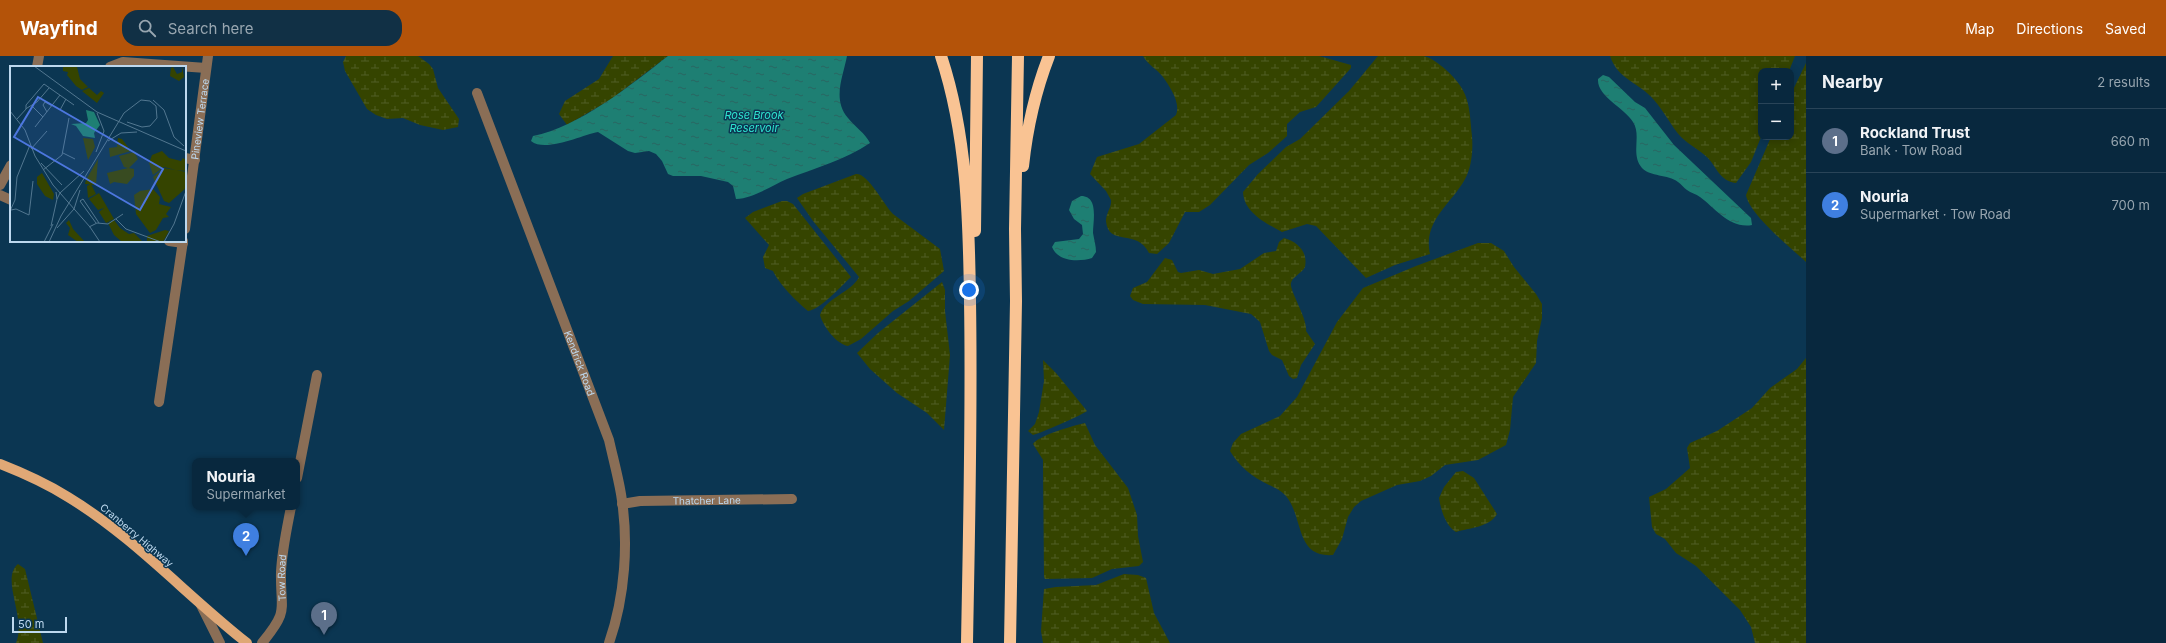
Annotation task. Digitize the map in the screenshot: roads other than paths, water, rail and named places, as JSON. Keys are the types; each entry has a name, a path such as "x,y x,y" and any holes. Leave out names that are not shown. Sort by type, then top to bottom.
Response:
{"highway":[{"path":"941,56 952,94 963,164 968,228 972,387 967,643"},
{"path":"970,290 975,230 977,56"},
{"path":"1010,643 1016,301 1015,229 1018,56"},
{"path":"1016,301 1025,147 1038,87 1049,56"},
{"path":"1012,558 1017,643"},
{"path":"959,643 968,574"}],"main road":[{"name":"Cranberry Highway","path":"0,464 50,486 84,507 113,529 247,643"}],"street":[{"path":"37,66 39,56"},
{"name":"Pineview Terrace","path":"186,222 208,56"},
{"path":"113,66 123,62 178,66"},
{"path":"186,67 206,68"},
{"name":"Kendrick Road","path":"477,93 609,440 622,504 625,534 623,575 616,622 609,643"},
{"path":"186,158 195,160"},
{"path":"0,185 10,167"},
{"path":"0,195 10,200"},
{"path":"159,402 183,242"},
{"path":"300,463 317,375"},
{"name":"Thatcher Lane","path":"622,504 640,501 792,499"},
{"name":"Tow Road","path":"262,643 276,625 282,610 281,572 291,510"},
{"path":"201,605 220,643"}],"water":[{"name":"Rose Brook Reservoir","path":"668,56 847,56 840,88 843,111 870,143 840,159 787,179 756,194 736,199 733,186 728,182 701,176 673,176 668,174 662,161 656,154 649,151 635,153 628,151 598,132 554,144 537,144 531,141 533,136 568,124 604,104"},
{"path":"1603,75 1609,77 1635,102 1645,108 1674,145 1751,218 1752,225 1737,224 1730,221 1674,179 1650,173 1642,168 1637,157 1637,133 1633,122 1624,111 1606,97 1602,91 1598,79"},
{"path":"1081,196 1087,197 1093,205 1093,233 1096,252 1092,258 1069,260 1059,256 1052,247 1055,242 1079,239 1083,234 1082,225 1074,219 1069,210 1072,201"}],"place":[{"name":"Nouria","path":"246,556"},
{"name":"Rockland Trust","path":"324,635"}]}
